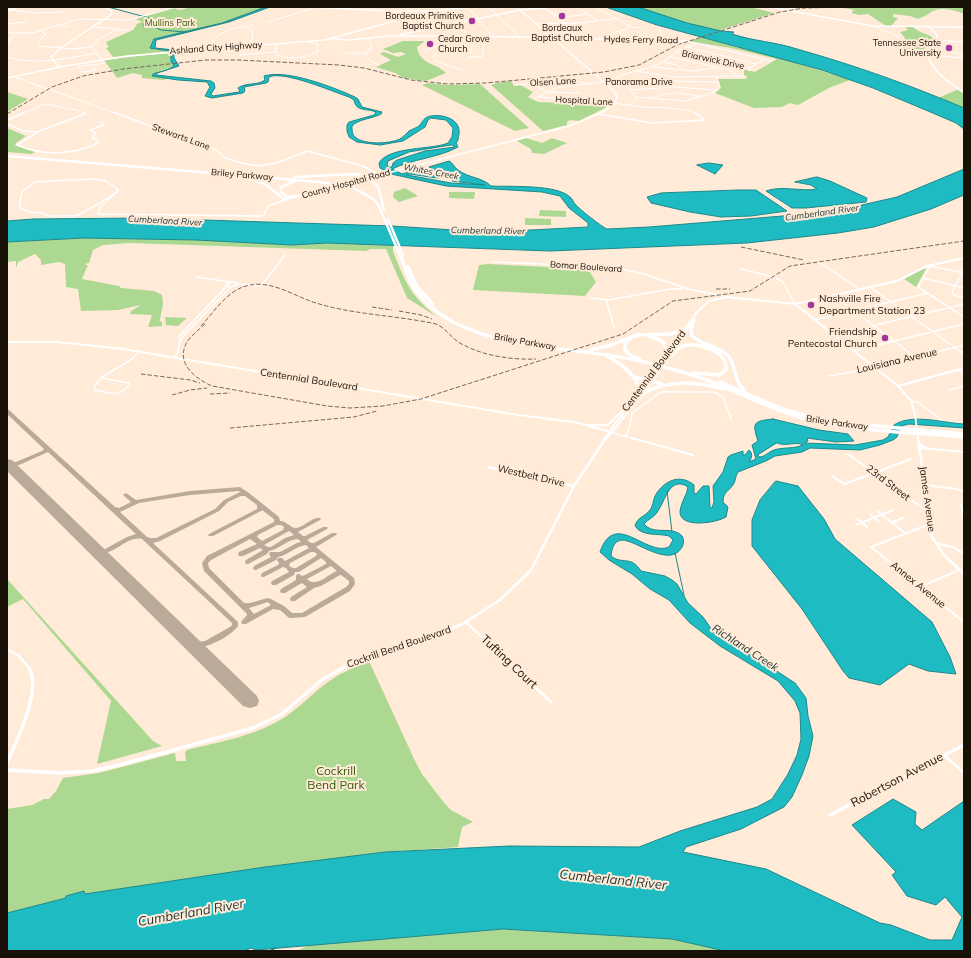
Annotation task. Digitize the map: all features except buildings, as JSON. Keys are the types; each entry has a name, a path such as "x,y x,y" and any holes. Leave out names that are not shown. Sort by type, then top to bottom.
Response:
{"highway":[{"name":"Briley Parkway","path":"7,156 205,172 333,185 355,189 369,195 378,204 384,214 418,293 427,303 447,318 498,338 640,359 651,363"},
{"name":"Briley Parkway","path":"7,156 328,181 352,186 374,196 384,210 384,214"},
{"path":"205,172 256,181 286,199 304,195"},
{"path":"270,176 314,177 355,174 375,176"},
{"path":"373,181 374,178 379,175"},
{"path":"364,176 373,181 379,189 384,210"},
{"path":"286,199 280,189 282,186 290,182 298,181 333,185"},
{"name":"Briley Parkway","path":"399,249 417,287 437,309 449,317 472,328 500,336 568,346 693,373 729,386 785,410 812,417 844,423 964,435"},
{"path":"694,320 691,330 692,336 698,341 727,355 733,364 737,384 748,393 762,400"},
{"path":"591,351 608,346 637,334 671,334 686,329"},
{"path":"640,359 627,352 624,347 627,341 638,336 652,337 665,343 667,349 665,360"},
{"path":"665,360 678,349 690,345 704,347 716,352 723,358 727,365 726,370 719,375 693,373"},
{"path":"591,351 613,359 632,375 639,384 642,392 662,384 686,383 712,386 729,390 782,413 797,417"},
{"name":"Briley Parkway","path":"670,368 716,383 766,406 797,417 828,424 889,428"},
{"path":"632,375 662,384"}],"main road":[{"path":"311,7 420,13 473,7"},
{"path":"420,13 441,10"},
{"name":"Ashland City Highway","path":"7,78 102,60 167,52 334,39 420,13"}],"street":[{"path":"7,11 18,7"},
{"path":"51,59 61,48 110,16 112,12 103,7"},
{"path":"162,7 168,10"},
{"path":"7,33 16,34 40,31 78,20 127,21 177,7"},
{"path":"368,11 371,7"},
{"path":"418,7 420,13"},
{"path":"488,7 520,37"},
{"path":"332,41 390,36 456,22 498,16 541,7"},
{"path":"535,8 544,7 559,18 563,23"},
{"path":"576,7 598,21"},
{"path":"594,7 631,27 641,28"},
{"path":"770,7 873,26 964,27"},
{"path":"787,11 795,7"},
{"path":"268,22 314,8"},
{"path":"467,8 480,19"},
{"path":"517,8 616,93 615,102"},
{"path":"11,10 36,13 64,12"},
{"path":"559,18 588,14"},
{"path":"477,19 494,37"},
{"path":"536,24 568,24 617,19"},
{"path":"7,24 26,22"},
{"path":"456,22 469,36"},
{"path":"568,24 577,38"},
{"path":"59,25 68,27"},
{"path":"208,48 210,42 215,38 235,29 254,25"},
{"path":"873,26 899,37"},
{"path":"926,26 935,32 937,36 929,54 930,62 936,70 964,93"},
{"path":"93,27 128,30"},
{"path":"246,27 252,31 253,37 248,46"},
{"path":"609,39 610,34 631,27"},
{"path":"659,27 662,40"},
{"path":"92,47 94,42 118,29"},
{"path":"40,31 46,34 37,45 61,48 92,47"},
{"path":"7,46 16,34"},
{"name":"Hydes Ferry Road","path":"390,36 474,36 687,41 771,61"},
{"path":"450,36 433,56 433,59 440,63 462,70"},
{"path":"474,36 470,57 482,57 485,37"},
{"path":"345,53 366,53 372,47 369,38"},
{"path":"334,39 345,40"},
{"path":"424,52 448,40"},
{"path":"935,40 964,42"},
{"path":"949,41 947,51 961,55 963,58"},
{"path":"275,44 277,55 285,57 311,55 317,52 318,44 309,42"},
{"path":"618,80 616,77 618,76 652,67 663,62 676,52 696,44"},
{"path":"92,47 104,62 92,64 85,66 78,67 84,72 94,72 96,70 92,64"},
{"path":"686,47 757,64"},
{"path":"239,54 276,52"},
{"name":"Briarwick Drive","path":"676,52 750,68"},
{"path":"7,57 22,61 97,53"},
{"path":"366,53 368,58 379,65"},
{"path":"929,54 963,58"},
{"path":"670,57 733,72 737,76"},
{"path":"51,59 60,67"},
{"path":"749,71 750,68 764,59"},
{"path":"663,62 681,67 682,70"},
{"path":"652,67 682,70 707,70 715,67"},
{"path":"636,72 664,75 743,76"},
{"name":"Stewarts Lane","path":"14,76 214,148 225,158 242,164 255,166 275,164 288,161 308,151 363,166 379,175"},
{"path":"716,76 720,87 718,90"},
{"name":"Olsen Lane","path":"516,85 572,80 589,84"},
{"path":"631,80 627,86 636,97 652,99 680,102 701,97 718,90"},
{"name":"Panorama Drive","path":"534,99 547,91 556,88 603,81 631,80 718,82"},
{"path":"531,83 535,87 547,91 580,93"},
{"path":"631,90 673,87 718,90"},
{"path":"652,99 657,95 678,93 701,97"},
{"name":"Hospital Lane","path":"538,97 560,100 615,102 629,105 676,108 699,115 705,120 652,123 623,120 598,114"},
{"path":"629,105 634,102 636,97"},
{"name":"County Hospital Road","path":"304,195 333,185 385,174 568,126 598,114 615,102"},
{"path":"7,120 43,104 80,111 85,114 37,132 17,145 37,151 76,151 91,147 98,143 98,140 92,138 96,133 90,130 103,125 102,122"},
{"path":"7,124 24,131 37,132"},
{"path":"90,179 106,181 117,186 119,190 100,203 76,216 48,216 42,213 28,212 19,207 22,192 34,183 90,179"},
{"path":"119,190 100,207 99,215 260,216 264,215 268,206 286,199"},
{"path":"106,198 110,199"},
{"path":"175,357 184,335 231,287 237,285 261,286 285,255"},
{"name":"Centennial Boulevard","path":"665,360 706,303 722,298 795,304 902,279 922,268 964,258"},
{"name":"Bomar Boulevard","path":"493,262 612,267 649,276 688,290 718,295 722,298"},
{"path":"819,262 859,289"},
{"path":"963,273 930,266 918,287 964,317"},
{"path":"741,269 782,281 787,288 791,300 795,304 898,386 911,401 917,402 942,420"},
{"path":"964,269 952,293 964,298"},
{"path":"197,277 235,282 237,285"},
{"path":"923,278 964,288"},
{"path":"219,281 231,287"},
{"path":"180,342 180,335 230,282"},
{"path":"870,287 964,354"},
{"path":"590,298 606,300 675,288 688,290"},
{"path":"814,320 928,293"},
{"path":"833,295 915,357"},
{"path":"606,300 614,327"},
{"path":"833,335 964,304"},
{"name":"Centennial Boulevard","path":"602,444 642,392 699,311"},
{"path":"853,351 964,324"},
{"name":"Centennial Boulevard","path":"7,342 27,341 74,343 140,352 588,425 693,455"},
{"name":"Louisiana Avenue","path":"829,376 846,371 856,372 875,368 964,345"},
{"path":"101,378 129,383 130,385 126,390 120,394 95,390 93,389 94,385 101,378 129,361 140,352"},
{"path":"898,386 963,369"},
{"path":"958,370 964,373"},
{"path":"950,390 964,386"},
{"name":"Centennial Boulevard","path":"611,432 629,405 642,392"},
{"path":"625,436 629,430 632,413 654,395 661,392 714,392 723,397 731,418"},
{"name":"James Avenue","path":"911,401 915,414 932,537 944,555 964,574"},
{"path":"588,425 602,426 612,424 629,405"},
{"name":"Cockrill Bend Boulevard","path":"7,770 60,773 92,771 123,764 253,728 282,714 323,679 346,666 371,656 432,637 466,622 500,600 530,570 541,553 574,486 602,444"},
{"path":"919,444 928,449"},
{"path":"920,448 964,452"},
{"name":"23rd Street","path":"848,454 928,512"},
{"path":"832,476 844,484 911,459"},
{"name":"Westbelt Drive","path":"488,467 574,486"},
{"path":"925,485 956,489 964,492"},
{"path":"961,504 964,518"},
{"path":"856,525 893,510"},
{"path":"877,511 905,533 930,524"},
{"path":"870,514 879,522"},
{"path":"892,522 903,518"},
{"path":"858,519 867,526"},
{"name":"Annex Avenue","path":"905,533 872,547 964,622"},
{"path":"936,543 961,551 964,554"},
{"path":"961,551 964,548"},
{"path":"920,587 959,570"},
{"name":"Tufting Court","path":"466,622 551,702"},
{"path":"7,649 17,654 27,664 32,674 34,684 31,704 7,763"},
{"name":"Robertson Avenue","path":"830,815 964,744"},
{"path":"944,755 964,773"}],"green space":[{"name":"Mullins Park","path":"192,7 267,7 226,22 154,40 154,49 170,51 113,57 106,48 109,47 106,42 133,30 137,24 142,22 136,19 173,8 180,10"},
{"path":"635,7 755,7 754,8 774,13 717,31 665,18"},
{"path":"964,7 964,14 952,10 941,9 933,11 918,19 910,16 893,14 893,17 898,18 891,26 886,26 868,14 860,15 851,13 854,10 843,8"},
{"path":"905,27 913,27 933,38 924,49 902,47 905,38 900,32 908,30"},
{"path":"702,37 791,61 850,80 831,87 798,105 790,103 782,107 754,108 715,93 721,88 718,79 746,79 747,76 744,75 744,71 738,68 755,72 777,59 731,48 688,41"},
{"path":"403,41 425,41 417,47 421,57 442,69 446,73 426,81 404,78 395,73 376,67 391,60 380,54 384,52 398,57 406,54 401,52 393,53 383,49"},
{"path":"171,52 171,61 174,64 172,67 152,75 170,78 163,80 142,78 142,75 133,73 117,78 104,60"},
{"path":"511,81 514,86 520,85 533,92 528,97 538,102 611,105 579,121 570,120 567,122 567,125 543,131 491,85"},
{"path":"428,83 448,85 480,84 529,128 515,131 422,85"},
{"path":"959,89 964,93 964,108 938,98"},
{"path":"7,92 28,99 7,112"},
{"path":"7,128 26,136 15,145 35,152 32,154 7,152"},
{"path":"526,138 542,143 552,138 567,143 544,154 532,153 531,149 517,141"},
{"path":"405,188 418,196 399,202 393,197 394,192"},
{"path":"449,192 475,192 474,199 449,198"},
{"path":"540,210 566,211 566,217 539,216"},
{"path":"525,218 551,219 551,225 525,225"},
{"path":"84,238 196,240 292,245 327,243 393,245 393,251 397,262 405,280 415,296 439,318 407,298 386,249 370,249 366,251 129,243 103,245 93,250 89,263 85,264 88,266 82,279 119,286 121,288 154,291 162,295 163,304 159,321 162,322 162,326 148,327 152,315 130,314 131,311 141,305 118,310 81,311 78,289 66,287 65,264 59,262 41,265 41,260 35,254 18,262 16,268 16,261 7,262 7,242"},
{"path":"488,264 588,269 596,282 585,296 473,290 479,265"},
{"path":"924,268 926,269 916,287 904,279"},
{"path":"165,317 187,318 178,326 166,325"},
{"path":"7,579 153,741 162,746 97,764 111,701 23,599 7,607"},
{"name":"Cockrill Bend Park","path":"369,661 422,774 451,810 473,822 462,827 458,847 385,852 84,894 84,891 66,896 66,898 7,913 7,809 32,805 44,799 49,799 56,791 63,778 99,773 175,753 176,761 186,761 185,752 187,750 246,735 269,726 293,712 333,679 348,670"},
{"path":"503,929 672,939 725,951 297,951 309,945"}],"water":[{"path":"266,7 270,7 229,22 156,40 155,48 174,50 174,58 179,66 168,70 174,65 171,62 171,53 169,51 150,48 154,39 222,23"},
{"path":"606,7 638,7 687,23 721,31 734,32 732,34 789,47 861,69 902,83 964,108 964,129 956,123 873,88 822,70 657,25"},
{"path":"164,71 157,73 156,75 211,81 214,83 215,88 211,94 213,96 239,92 240,91 238,88 241,86 262,82 265,80 264,76 274,74 297,77 323,84 355,97 358,99 362,107 382,112 381,114 358,122 352,126 355,137 359,140 370,142 383,143 396,141 409,131 419,126 427,117 446,117 454,121 459,129 458,140 456,143 458,147 442,154 392,169 402,174 409,172 433,175 438,172 429,167 449,161 462,173 483,181 491,186 533,187 555,190 570,197 581,210 607,229 831,212 897,197 964,169 964,195 931,209 874,227 838,233 747,243 550,251 327,243 292,245 196,240 84,238 7,242 7,221 33,219 141,218 392,226 470,231 588,227 588,223 569,208 560,196 542,192 446,186 391,174 380,168 379,163 384,158 392,154 401,151 448,143 452,137 453,128 446,120 431,118 428,120 425,127 403,141 380,145 357,142 349,137 347,125 349,122 374,115 376,112 359,108 355,104 354,100 349,97 297,79 285,76 276,76 269,77 268,82 266,83 244,87 245,91 243,93 212,98 205,96 210,87 207,82 152,76 153,74","holes":["452,145 455,147 425,151 397,160 393,163 392,167 387,165 388,161 409,152","410,174 437,178 454,178 452,181 485,185 451,183 407,175"]},
{"path":"709,163 723,165 715,174 697,165"},
{"path":"817,177 830,181 867,198 866,202 792,208 766,191 772,189 817,189 811,185 795,182"},
{"path":"756,190 787,211 751,216 721,217 651,203 647,197 661,193"},
{"path":"773,419 819,430 848,434 854,441 836,442 807,438 808,441 804,443 855,445 883,440 888,437 894,425 901,421 919,419 964,424 964,428 909,424 901,426 897,437 893,440 860,450 810,448 802,452 775,456 738,472 734,483 724,496 723,502 728,507 726,517 714,521 699,523 685,520 681,517 680,511 688,487 682,484 677,484 669,491 657,513 644,524 648,528 673,531 682,536 683,544 677,553 670,555 661,554 622,540 615,544 611,556 615,559 634,563 641,571 665,576 672,580 677,584 688,603 703,617 712,630 731,644 795,683 806,698 808,716 813,736 809,756 792,797 784,807 741,829 686,847 683,852 766,869 880,923 891,925 930,940 952,940 962,917 945,897 936,905 907,896 892,875 896,872 852,825 893,799 916,812 915,824 922,830 964,801 964,951 725,951 672,939 503,929 256,950 251,948 244,951 7,951 7,913 66,898 66,896 84,891 85,894 265,867 385,852 509,846 639,847 680,831 757,807 772,799 788,774 797,755 801,739 800,713 795,701 778,681 720,646 690,623 669,600 650,589 632,574 609,560 600,552 606,540 614,534 622,534 632,537 651,546 660,548 669,547 673,540 669,536 642,532 635,526 637,521 651,509 655,496 662,486 672,480 678,479 689,481 694,485 694,493 696,494 703,486 709,486 710,507 712,508 714,502 713,486 723,472 728,457 743,451 743,455 745,455 749,450 752,456 749,462 756,459 752,445 758,441 755,430 756,424 761,421","holes":["777,443 803,445 774,450 759,457 758,455"]},
{"path":"776,481 798,486 824,519 835,539 932,622 950,657 956,674 928,671 909,664 880,685 849,678 802,609 752,546 752,520 760,500"}],"waterway":[{"path":"108,7 153,19 144,23 143,26 153,26 161,30 186,32"},
{"path":"667,491 672,532"},
{"path":"675,553 684,595"},
{"name":"Cumberland River","path":"270,951 275,948"}],"taxiway":[{"path":"7,411 45,446"},
{"path":"8,464 17,464 44,452 47,449 45,446"},
{"path":"45,446 144,538"},
{"path":"137,502 190,493 240,489 246,494"},
{"path":"144,538 154,541 158,540 217,510 226,501 240,494 246,494"},
{"path":"246,494 260,505"},
{"path":"126,495 133,501 137,502"},
{"path":"113,509 120,510 137,502"},
{"path":"211,535 259,510 260,505"},
{"path":"260,505 277,518 276,523"},
{"path":"291,530 298,530 318,519"},
{"path":"242,605 206,569 205,563 209,558 276,523"},
{"path":"276,523 283,523 291,530"},
{"path":"255,534 253,538 263,543 286,531 287,527"},
{"path":"301,538 306,538 325,528"},
{"path":"291,530 300,537"},
{"path":"310,545 315,545 334,534"},
{"path":"97,551 106,551 133,537 137,536 144,538"},
{"path":"267,549 276,547 291,538 300,537"},
{"path":"144,538 235,622 235,626 232,629 213,641 202,645 192,644"},
{"path":"301,538 307,543"},
{"path":"274,555 283,554 299,544 307,543"},
{"path":"307,543 316,550"},
{"path":"241,554 260,545 267,549"},
{"path":"248,562 265,552 267,549"},
{"path":"282,562 286,566 287,562 310,550 316,550"},
{"path":"316,550 329,561"},
{"path":"256,568 274,558 275,556 272,554"},
{"path":"292,570 297,570 319,557 320,554"},
{"path":"264,575 281,566 282,563 280,560"},
{"path":"293,599 311,587 301,578 307,577 329,565 329,561"},
{"path":"329,561 342,572"},
{"path":"274,583 292,573 289,568"},
{"path":"244,622 272,607 282,608 291,616 303,615 348,589 352,584 352,580 342,572"},
{"path":"310,585 319,584 334,574 342,572"},
{"path":"283,591 300,581 299,576"},
{"path":"242,605 249,606 269,600 280,607"},
{"path":"242,605 250,613 251,616 248,619"}],"runway":[{"path":"7,463 250,701"}],"railway":[{"path":"7,114 52,87 83,76 123,69 206,60 238,60 339,65 364,68 411,80 448,84 486,83 604,72 639,65 677,45 780,12 804,8 849,7"},
{"path":"205,324 187,341 184,351 184,358 189,370 194,375 212,386 327,406 350,408 383,406 421,399 623,334 673,301 750,291 790,266 964,241"},
{"path":"741,247 804,260"},
{"path":"201,326 233,292 255,284 272,286 313,302 343,310 436,324 443,328 460,343 478,351 507,358 536,359"},
{"path":"716,289 730,289"},
{"path":"372,307 392,310"},
{"path":"399,311 421,315 432,319"},
{"path":"141,374 190,380 200,383"},
{"path":"172,395 190,390 207,388"},
{"path":"210,394 230,393"},
{"path":"230,428 354,417 377,411"}],"place":[{"name":"Bordeaux Baptist Church","path":"562,16"},
{"name":"Bordeaux Primitive Baptist Church","path":"472,21"},
{"name":"Cedar Grove Church","path":"430,44"},
{"name":"Tennessee State University","path":"949,48"},
{"name":"Nashville Fire Department Station 23","path":"811,305"},
{"name":"Friendship Pentecostal Church","path":"885,338"}],"water label":[{"name":"Whites Creek","path":"431,172"},
{"name":"Richland Creek","path":"745,648"}]}
